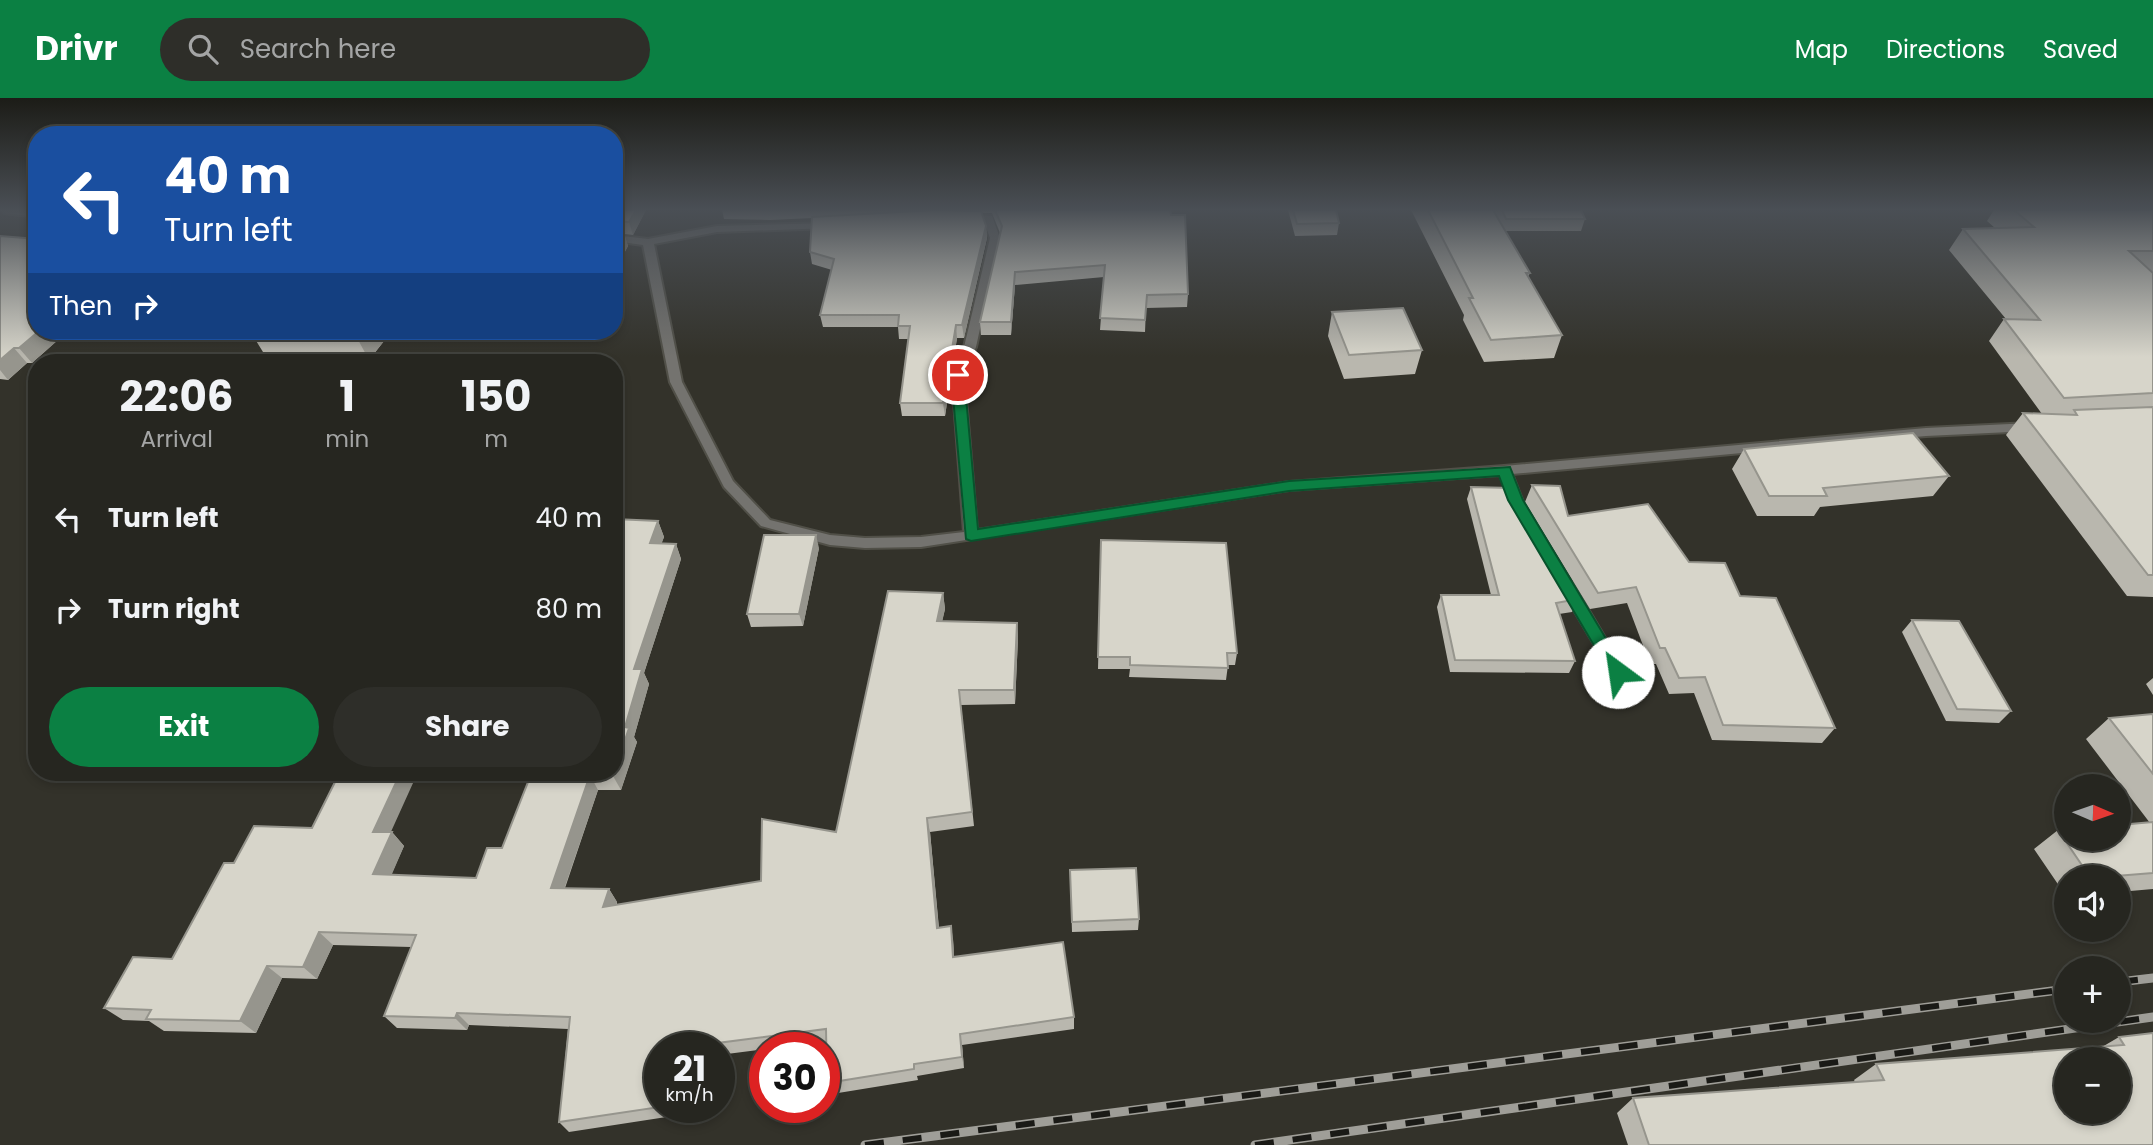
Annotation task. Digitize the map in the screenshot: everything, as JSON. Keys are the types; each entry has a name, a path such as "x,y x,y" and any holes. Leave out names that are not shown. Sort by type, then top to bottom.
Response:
{"street":[{"path":"651,259 676,382 727,484 766,523 830,540 865,543 921,542 1289,486 1504,470 1926,432 2046,426"},
{"path":"971,536 958,375 970,347 990,259"},
{"path":"1504,470 1515,500 1529,523"},
{"path":"1563,580 1618,672"}],"building":[{"path":"0,259 28,259 28,340 0,360"},
{"path":"834,259 978,259 962,325 956,325 943,403 900,403 910,326 898,326 899,315 820,315"},
{"path":"994,259 1187,259 1188,294 1147,295 1145,320 1100,318 1105,265 1015,272 1011,322 980,322"},
{"path":"1453,259 1522,259 1530,273 1526,273 1562,335 1491,340 1469,298 1473,298"},
{"path":"1988,259 2138,259 2153,273 2153,393 2064,398 2004,319 2040,320"},
{"path":"1403,308 1422,350 1349,355 1332,312"},
{"path":"2153,407 2153,575 2148,575 2023,413 2077,415 2074,410"},
{"path":"1913,433 1949,476 1823,488 1827,496 1769,496 1744,449"},
{"path":"1532,485 1560,486 1568,516 1648,504 1689,562 1725,563 1740,596 1776,598 1835,728 1723,725 1705,677 1679,678 1665,648 1660,648 1636,587 1598,593"},
{"path":"1471,487 1511,488 1578,599 1556,603 1575,661 1455,660 1441,595 1499,595"},
{"path":"623,519 658,521 650,543 676,544 634,669 642,669 625,727 629,728 623,746"},
{"path":"764,535 816,535 799,614 747,614"},
{"path":"1101,540 1226,543 1237,653 1227,653 1228,668 1130,665 1130,657 1098,657"},
{"path":"888,591 943,593 937,621 1017,623 1014,690 959,690 972,812 927,818 937,928 951,926 953,957 1063,942 1074,1017 960,1034 962,1057 914,1064 914,1069 840,1081 840,1032 826,1032 826,1029 749,1032 749,1039 735,1041 735,1032 644,1032 644,1109 559,1122 570,1017 457,1013 455,1018 384,1016 416,935 319,932 303,967 267,966 240,1021 146,1019 151,1010 104,1008 133,957 172,959 224,863 234,863 254,826 312,828 336,781 397,781 373,832 392,832 373,874 476,878 487,848 502,848 528,781 588,781 551,888 609,889 603,907 761,881 762,819 836,832"},
{"path":"1912,620 1959,621 2011,711 1957,709"},
{"path":"2153,714 2153,774 2109,718"},
{"path":"2153,822 2153,873 2131,875 2131,865 2082,865 2072,851 2131,851 2132,824"},
{"path":"1136,868 1139,919 1072,922 1070,870"},
{"path":"2153,1033 2153,1145 1649,1145 1633,1098 1884,1080 1876,1064 2054,1050 2054,1124 2131,1124 2131,1047 2098,1047 2124,1045 2119,1037"}],"railway":[{"path":"2131,981 2153,978"},
{"path":"865,1145 2054,991"},
{"path":"1255,1145 2153,1017"}],"route":[{"path":"958,375 971,536 1289,486 1504,470 1515,500 1618,672"}]}
